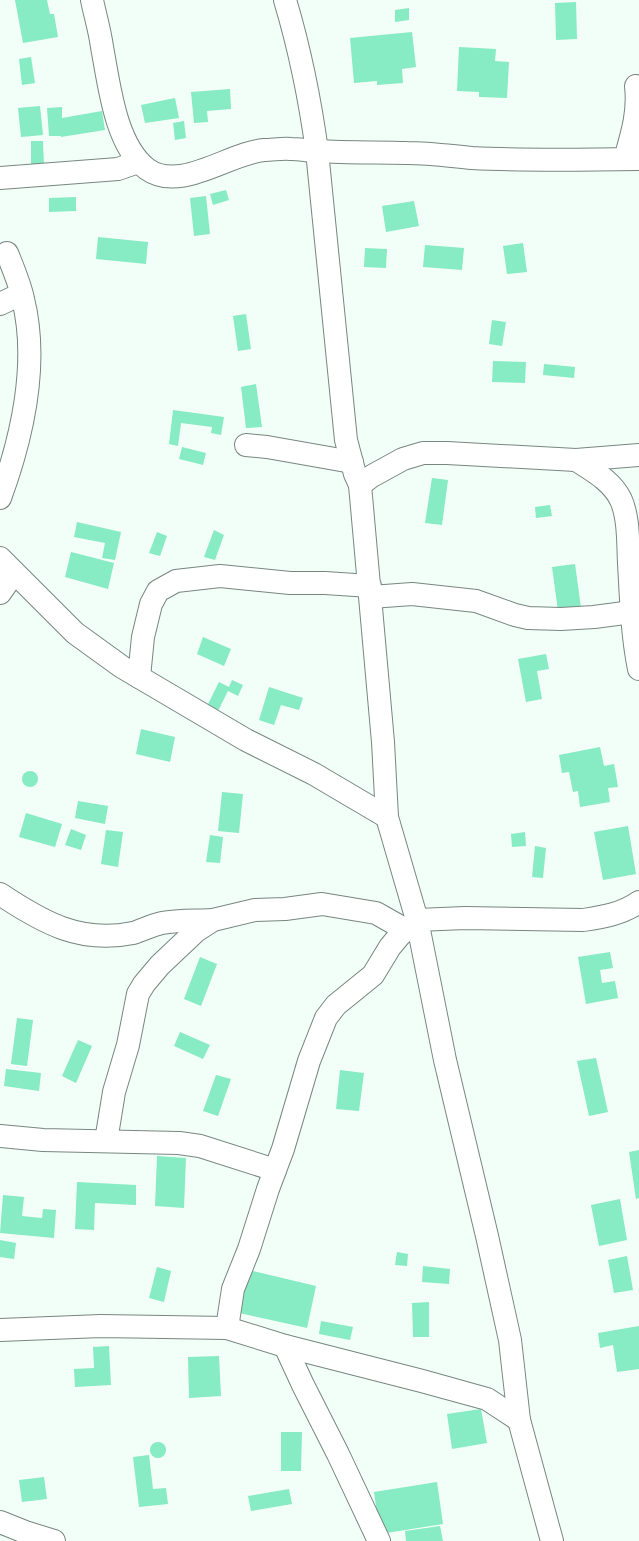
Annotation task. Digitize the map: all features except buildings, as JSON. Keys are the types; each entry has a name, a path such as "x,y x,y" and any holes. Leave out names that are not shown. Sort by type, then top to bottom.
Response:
{"street":[{"path":"92,0 110,92 120,127 138,162 158,175 170,177 188,175 261,150 290,148 317,151 409,153 473,158 632,159 637,97 636,86"},
{"path":"285,0 299,52 312,112 346,440 355,474 360,485 383,742 387,816 487,1236 510,1340 519,1420 552,1541"},
{"path":"0,178 118,169 138,162"},
{"path":"0,498 13,455 28,393 29,361 28,332 22,294 7,253"},
{"path":"0,304 22,294"},
{"path":"246,445 352,462"},
{"path":"360,485 372,476 403,459 423,453 576,460 639,455"},
{"path":"576,460 601,476 621,500 627,532 632,612 639,670"},
{"path":"7,566 75,633 122,667 246,740 314,774 387,816"},
{"path":"0,593 7,566"},
{"path":"139,677 143,637 151,604 158,591 176,581 220,576 290,583 325,583 370,592 412,594 476,601 528,618 561,619 594,617 632,612"},
{"path":"0,894 37,918 54,926 87,935 109,936 133,932 161,923 213,920 255,910 285,909 322,904 376,913 412,925 465,918 583,920 618,913 639,902"},
{"path":"106,1141 114,1092 128,1045 138,994 144,984 160,965 196,931 213,920"},
{"path":"227,1328 233,1289 249,1249 275,1170 284,1149 309,1061 326,1018 336,1005 373,975 390,947 412,925"},
{"path":"0,1136 43,1140 179,1143 200,1146 275,1170"},
{"path":"0,1330 101,1326 227,1328 285,1346 487,1398 519,1420"},
{"path":"285,1346 338,1454 378,1541"},
{"path":"0,1522 54,1541"}]}
